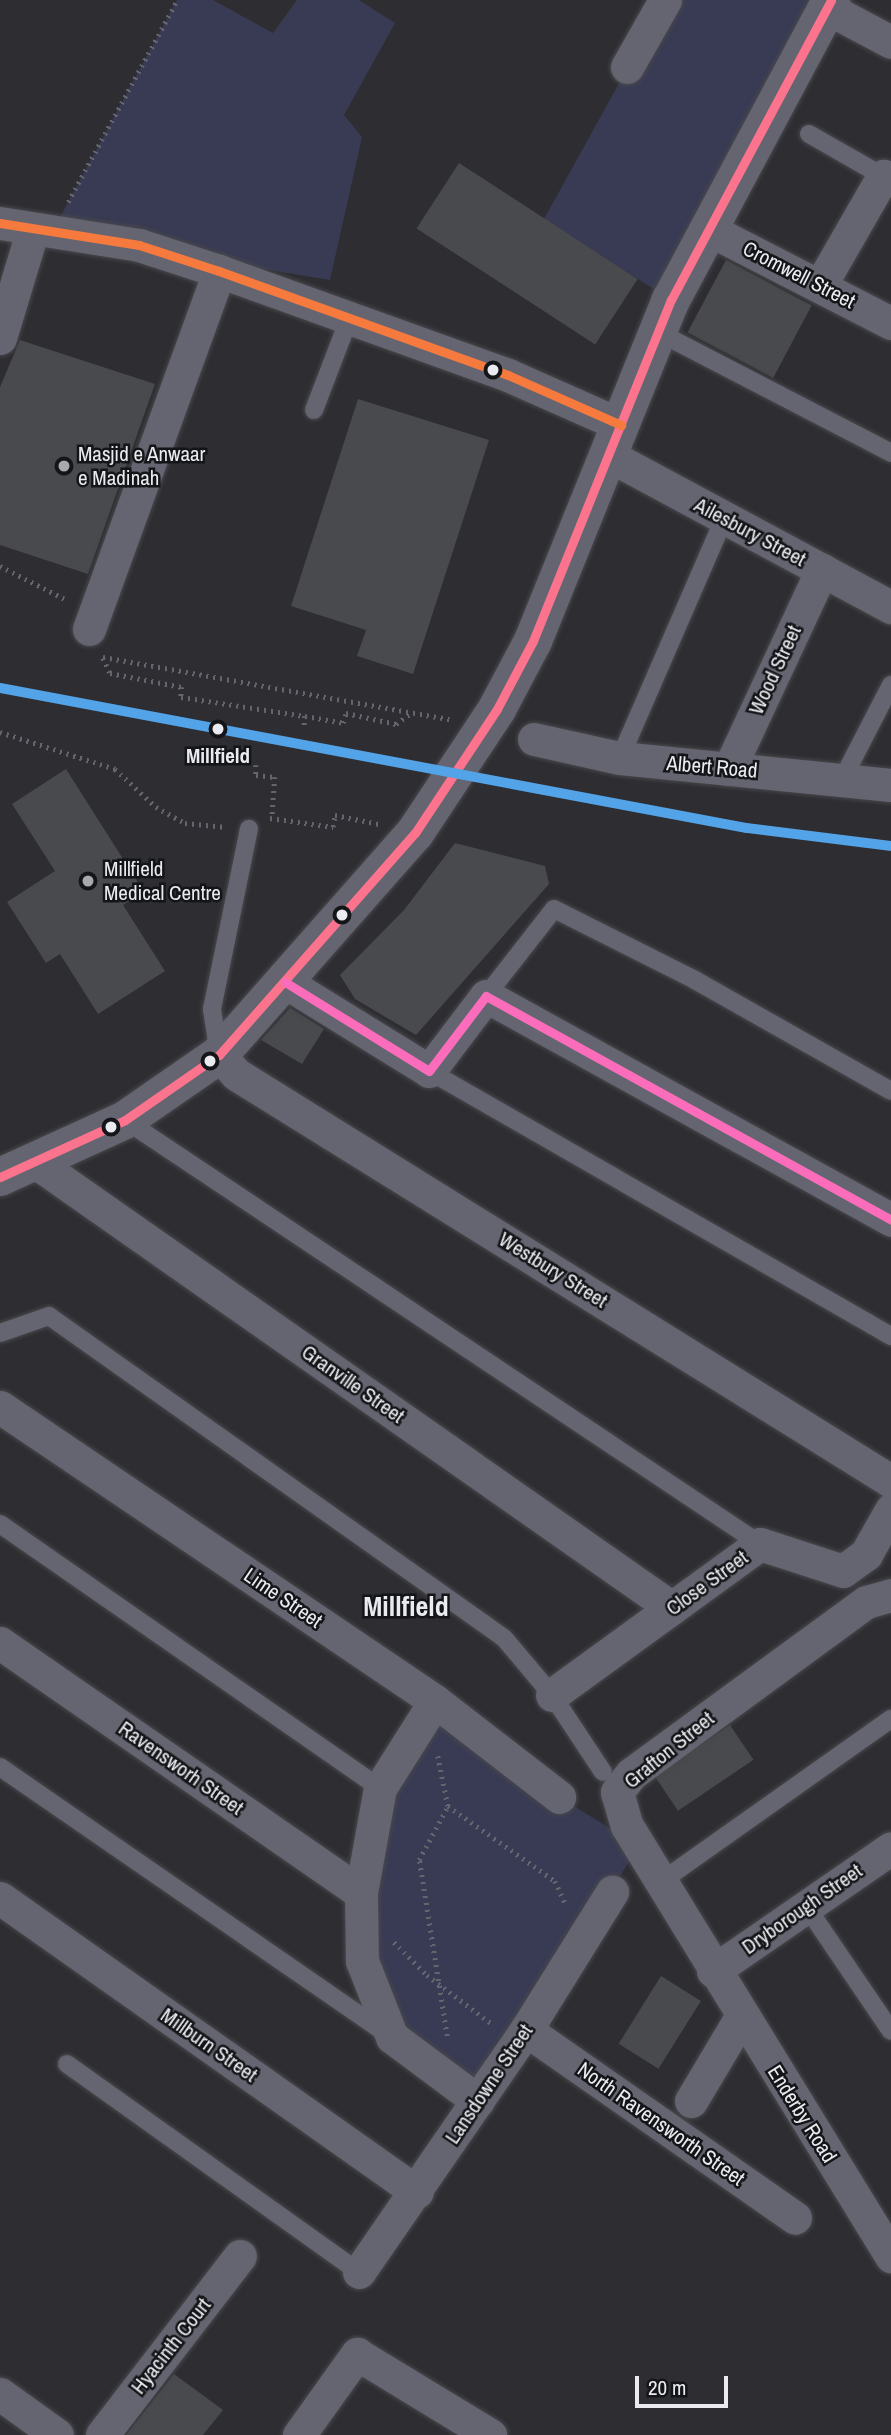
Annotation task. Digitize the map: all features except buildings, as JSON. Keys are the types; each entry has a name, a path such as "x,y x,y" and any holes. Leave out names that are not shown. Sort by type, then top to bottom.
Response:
{"street":[{"path":"627,66 665,0"},
{"path":"0,1178 125,1120 219,1055 285,982 497,709 561,579 658,332 706,229 829,4 891,42"},
{"path":"821,284 887,178"},
{"name":"Ailesbury Street","path":"0,223 41,233 139,245 350,316 615,440 724,519 891,607"},
{"name":"Cromwell Street","path":"706,229 821,284 891,323"},
{"path":"1,333 41,233"},
{"path":"96,643 219,271"},
{"name":"Wood Street","path":"729,769 822,570"},
{"name":"Albert Road","path":"534,739 620,758 843,778 891,785"},
{"path":"285,982 429,1071 486,996 891,1220"},
{"name":"Westbury Street","path":"219,1055 236,1074 891,1480"},
{"name":"Granville Street","path":"34,1161 672,1608"},
{"name":"Lime Street","path":"0,1407 559,1797"},
{"name":"Close Street","path":"552,1695 760,1545 843,1571 866,1555 891,1510"},
{"name":"Grafton Street","path":"713,1971 627,1826 617,1792 631,1774 866,1602 890,1595"},
{"name":"Ravensworh Street","path":"0,1643 361,1900"},
{"path":"432,1707 380,1788 361,1900 362,1961 392,2037 466,2093"},
{"name":"Dryborough Street","path":"713,1971 891,1848"},
{"name":"Lansdowne Street","path":"359,2272 417,2192 466,2093 522,2037 612,1892"},
{"name":"Millburn Street","path":"0,1898 417,2192"},
{"name":"Enderby Road","path":"713,1971 891,2256"},
{"path":"691,2101 741,2017"},
{"name":"North Ravensworth Street","path":"522,2037 795,2218"},
{"name":"Hyacinth Court","path":"102,2435 240,2256"},
{"path":"299,2435 357,2354 490,2435"},
{"path":"0,2394 42,2430"}],"lane":[{"path":"808,134 887,178"},
{"path":"314,410 350,316"},
{"path":"658,332 891,453"},
{"path":"620,758 724,519"},
{"path":"843,778 891,685"},
{"path":"219,1055 212,1009 249,829"},
{"path":"486,996 554,909 891,1091"},
{"path":"429,1071 891,1336"},
{"path":"125,1120 760,1545"},
{"path":"0,1333 49,1316 504,1638 552,1695 603,1772"},
{"path":"0,1524 380,1788"},
{"path":"662,1881 891,1719"},
{"path":"0,1767 392,2037"},
{"path":"806,1906 891,2031"},
{"path":"67,2064 359,2272"}],"path":[{"path":"41,233 177,0"},
{"path":"0,566 59,594 96,643 110,673 182,687 181,697 343,723 346,713 397,724 411,713"},
{"path":"96,643 411,713 460,721"},
{"path":"304,729 305,716"},
{"path":"0,732 115,769 156,807 185,823 249,829"},
{"path":"272,817 333,827 335,815 402,830"},
{"path":"432,1707 448,1805 419,1860 438,1984 466,2093"},
{"path":"448,1805 555,1881 565,1904 593,1923"},
{"path":"361,1900 438,1984 522,2037"}],"shaded area":[{"path":"177,0 213,0 273,33 297,0 359,0 395,23 344,115 362,137 330,280 51,234"},
{"path":"665,0 831,0 671,300 544,219"},
{"path":"435,1701 559,1797 639,1846 478,2101 378,2009 372,1823"}],"transit line":[{"path":"0,1177 125,1120 219,1055 415,833 497,709 533,641 671,300 831,0"},
{"path":"0,223 139,245 219,271 508,375 621,425"},
{"path":"0,688 747,828 891,846"},
{"path":"285,982 429,1071 486,996 891,1220"}],"place":[{"name":"Masjid e Anwaar e Madinah","path":"64,466"},
{"name":"Millfield","path":"218,729"},
{"name":"Millfield Medical Centre","path":"88,881"}],"district":[{"name":"Millfield","path":"406,1606"}]}
